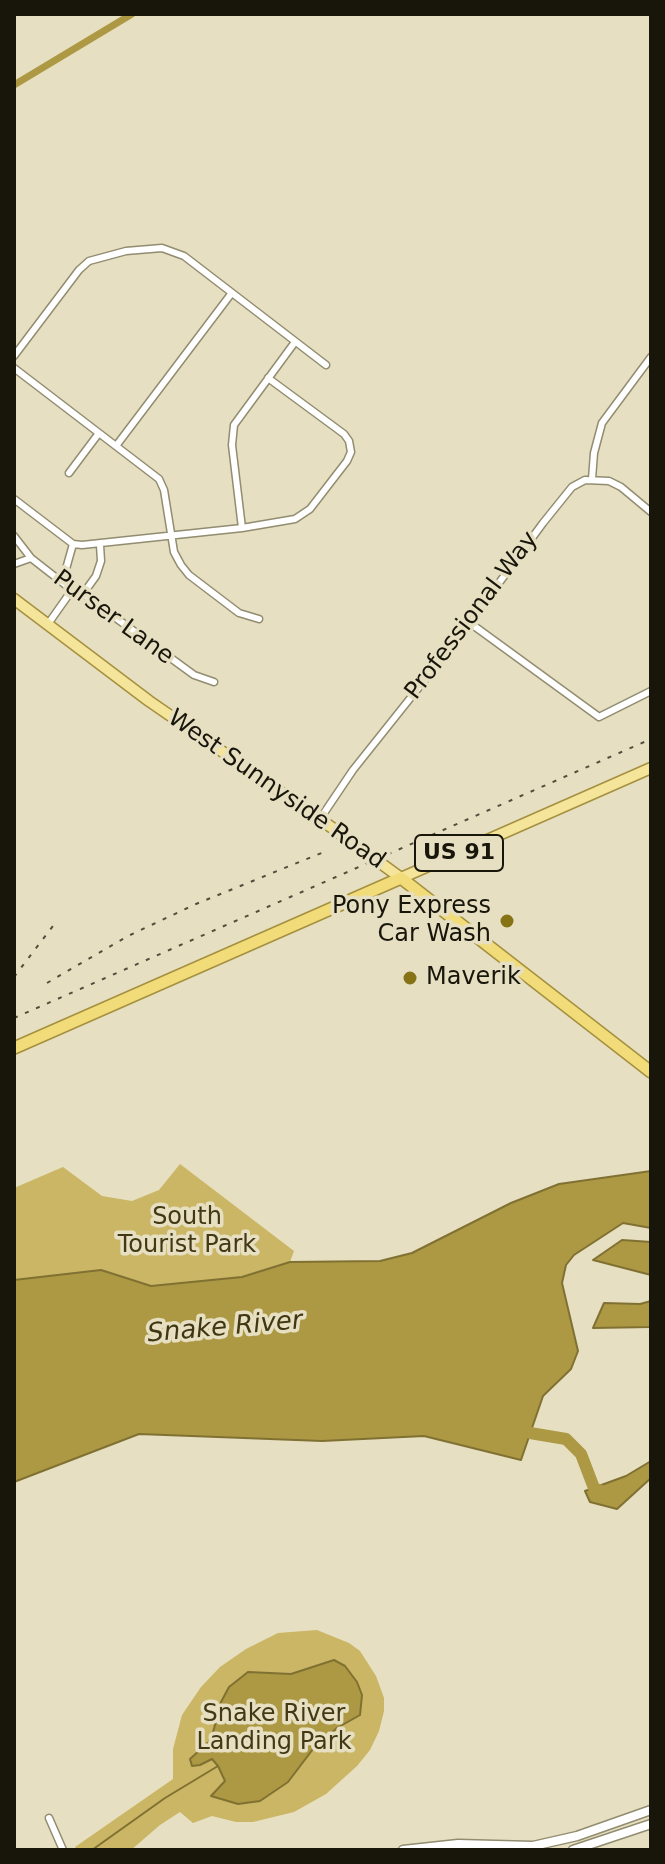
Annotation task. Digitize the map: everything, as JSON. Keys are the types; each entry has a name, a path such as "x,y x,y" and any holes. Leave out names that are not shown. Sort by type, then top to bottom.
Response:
{"highway":[{"path":"14,1048 401,878"},
{"name":"West Sunnyside Road","path":"401,878 651,1072"}],"main road":[{"name":"West Sunnyside Road","path":"14,599 149,701 401,878"},
{"name":"US 91","path":"401,878 651,768"}],"street":[{"path":"14,356 79,270 98,257 162,248 184,256 326,365"},
{"path":"116,446 231,294"},
{"path":"242,528 232,445 234,425 295,342"},
{"path":"651,357 602,423 594,453 592,479 609,481 621,487 651,512"},
{"path":"14,368 159,479 164,490 174,552 189,575 239,613 259,619"},
{"path":"14,499 73,544 100,545 286,523 303,516 347,461 351,452 349,441 344,434 268,378"},
{"path":"69,473 99,433"},
{"name":"Professional Way","path":"320,819 353,770 470,623 563,498 572,487 592,479"},
{"path":"14,536 31,558"},
{"path":"48,624 72,590 64,576 73,544"},
{"path":"83,594 96,576 101,561 100,545"},
{"name":"Purser Lane","path":"14,564 31,558 194,675 214,682"},
{"path":"470,623 599,717 651,691"},
{"path":"403,1850 458,1844 533,1846 577,1836 651,1810"},
{"path":"49,1818 63,1850"},
{"path":"573,1850 651,1824"}],"green space":[{"name":"South Tourist Park","path":"180,1164 294,1251 290,1262 242,1277 150,1286 101,1270 14,1280 14,1188 63,1167 102,1196 132,1201 159,1190"},
{"name":"Snake River Landing Park","path":"317,1630 360,1651 376,1676 384,1698 379,1731 370,1750 357,1766 326,1794 294,1812 253,1822 236,1822 212,1816 193,1823 180,1812 131,1850 77,1850 75,1847 173,1779 173,1749 182,1715 201,1687 220,1667 278,1633"}],"water":[{"path":"651,1171 651,1228 623,1223 574,1255 566,1265 562,1283 578,1351 571,1369 543,1396 521,1460 424,1436 322,1441 139,1434 14,1482 14,1280 101,1270 151,1286 242,1277 290,1262 380,1261 412,1253 511,1203 559,1184"},
{"path":"622,1240 651,1242 651,1275 593,1260"},
{"path":"651,1301 651,1327 593,1328 604,1303 640,1304"},
{"path":"651,1461 651,1478 617,1509 590,1502 585,1491 626,1476"},
{"path":"334,1660 345,1666 357,1682 362,1695 360,1715 337,1728 313,1749 288,1782 260,1801 238,1804 211,1796 225,1781 218,1766 212,1759 192,1766 190,1759 211,1740 221,1702 229,1687 248,1672 291,1674"}],"waterway":[{"path":"14,85 132,14"},
{"name":"Snake River","path":"516,1426 530,1433 566,1439 581,1454 594,1488 609,1494"},
{"path":"92,1850 165,1798 218,1766"}],"railway":[{"path":"14,1018 651,739"},
{"path":"47,983 128,936 196,904 324,852"},
{"path":"14,977 56,922"}],"place":[{"name":"Pony Express Car Wash","path":"507,921"},
{"name":"Maverik","path":"410,978"}]}
